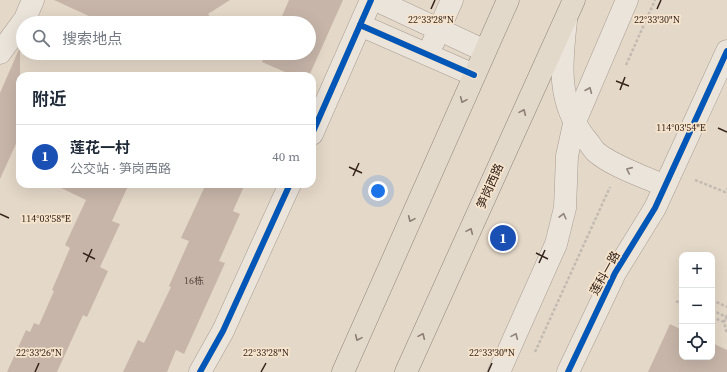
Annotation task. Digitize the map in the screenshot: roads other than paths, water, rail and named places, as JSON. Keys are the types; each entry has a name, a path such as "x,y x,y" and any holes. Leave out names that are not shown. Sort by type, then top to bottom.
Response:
{"main road":[{"path":"343,372 508,0"},
{"name":"笋岗西路","path":"406,372 570,8"}],"street":[{"path":"26,16 33,0"},
{"path":"316,125 371,0"},
{"path":"376,0 485,51"},
{"path":"427,55 452,0"},
{"path":"499,372 556,244 565,208 567,156 574,124 627,0"},
{"path":"570,8 561,65 565,96 574,124 596,152 620,166 665,186"},
{"path":"360,25 474,75"},
{"path":"0,52 16,31"},
{"name":"莲科一路","path":"568,372 615,273 655,208 727,51"},
{"path":"200,372 224,331 288,188"}],"place":[{"name":"莲花一村","path":"503,238"}]}
